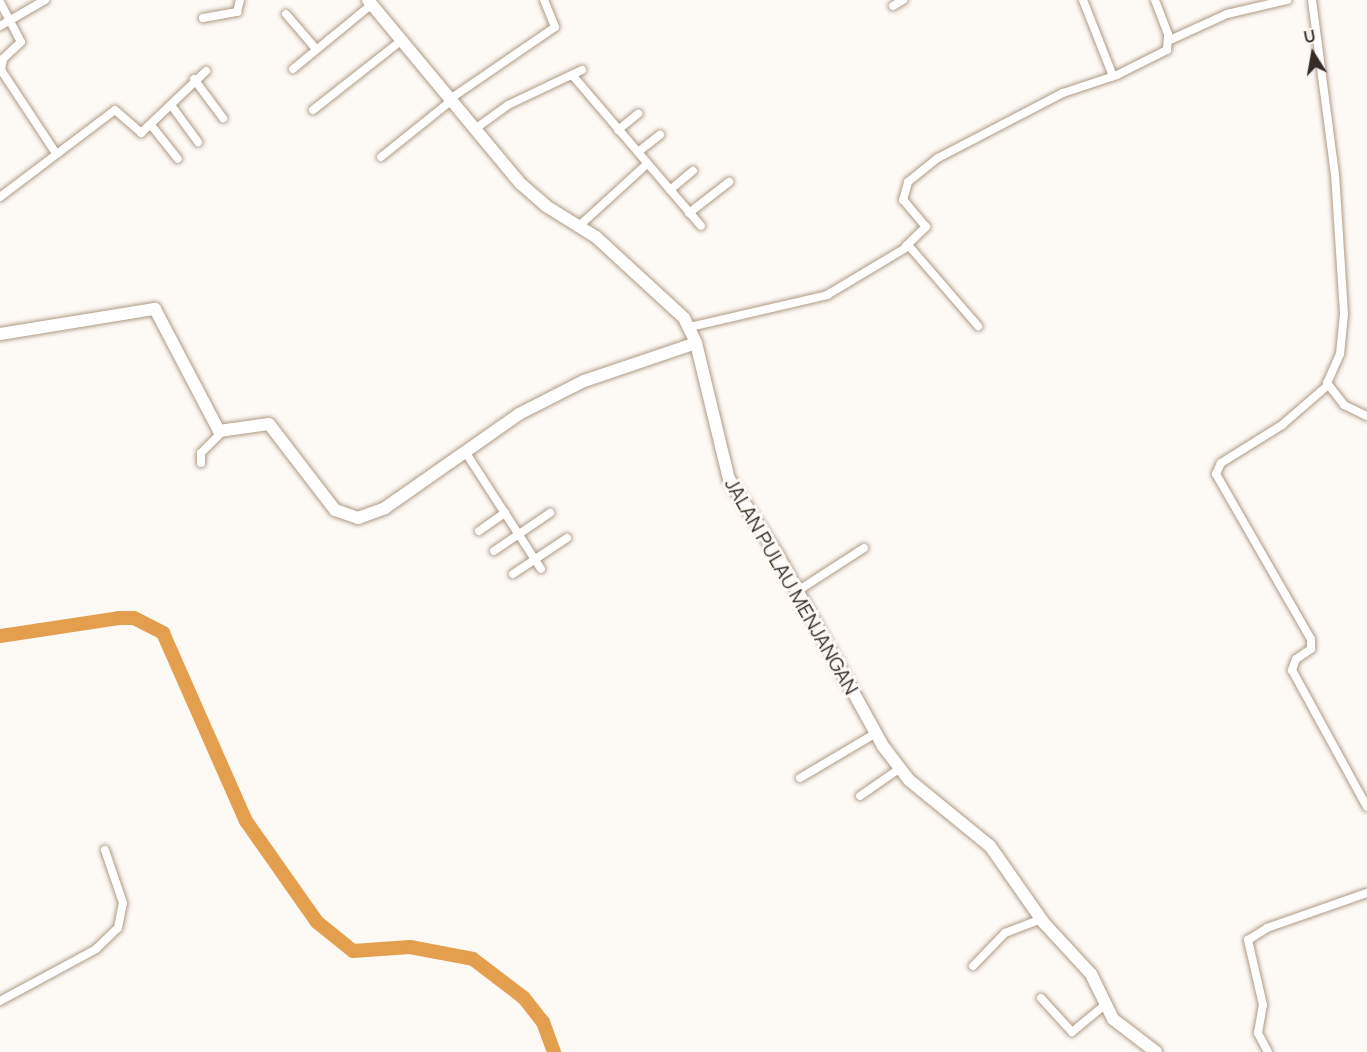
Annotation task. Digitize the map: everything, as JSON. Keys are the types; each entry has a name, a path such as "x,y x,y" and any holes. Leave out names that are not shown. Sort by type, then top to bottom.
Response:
{"street":[{"path":"0,26 45,0"},
{"path":"202,18 250,0"},
{"path":"381,157 451,100 555,27 544,0"},
{"path":"893,6 903,0"},
{"path":"1083,0 1113,76"},
{"path":"690,327 832,293 906,246 926,227 901,193 923,168 1063,93 1113,76 1167,50 1170,40 1155,0"},
{"path":"1170,40 1227,14 1287,0"},
{"path":"1312,0 1333,152 1344,314 1340,354 1327,386 1282,424 1221,464 1215,474 1311,639 1311,649 1296,659 1292,670 1367,807"},
{"path":"0,2 21,42 3,59 1,70 55,152"},
{"path":"293,69 370,2"},
{"name":"JALAN PULAU MENJANGAN","path":"370,2 530,192 579,226 690,327 696,343 729,479 898,769 990,846 1041,919 1086,965 1119,1025 1156,1052"},
{"path":"286,15 316,48"},
{"path":"314,110 402,40"},
{"path":"475,129 507,105 582,70"},
{"path":"0,197 55,152 115,110 141,133 194,79 206,71"},
{"path":"573,76 701,226"},
{"path":"194,79 224,118"},
{"path":"171,105 198,142"},
{"path":"618,130 638,114"},
{"path":"151,125 178,159"},
{"path":"638,152 660,135"},
{"path":"579,226 647,164"},
{"path":"670,190 693,171"},
{"path":"689,213 729,182"},
{"path":"906,246 920,252 978,326"},
{"path":"0,334 152,308 221,433"},
{"path":"201,463 201,453 221,433 269,424 335,510 351,517 374,514 466,453 515,416 580,383 696,343"},
{"path":"1327,386 1344,405 1367,416"},
{"path":"466,453 541,569"},
{"path":"479,531 504,513"},
{"path":"494,551 550,513"},
{"path":"513,574 567,538"},
{"path":"796,592 864,548"},
{"path":"800,778 876,734"},
{"path":"860,796 898,769"},
{"path":"0,1001 96,949 118,928 123,903 105,850"},
{"path":"1268,1052 1258,1033 1263,1005 1248,940 1268,928 1367,893"},
{"path":"973,966 1005,933 1041,919"},
{"path":"1041,998 1072,1032 1106,1004"}],"waterway":[{"path":"0,636 119,618 134,618 163,633 246,821 317,922 353,951 410,947 473,959 524,998 543,1022 554,1052"}]}
